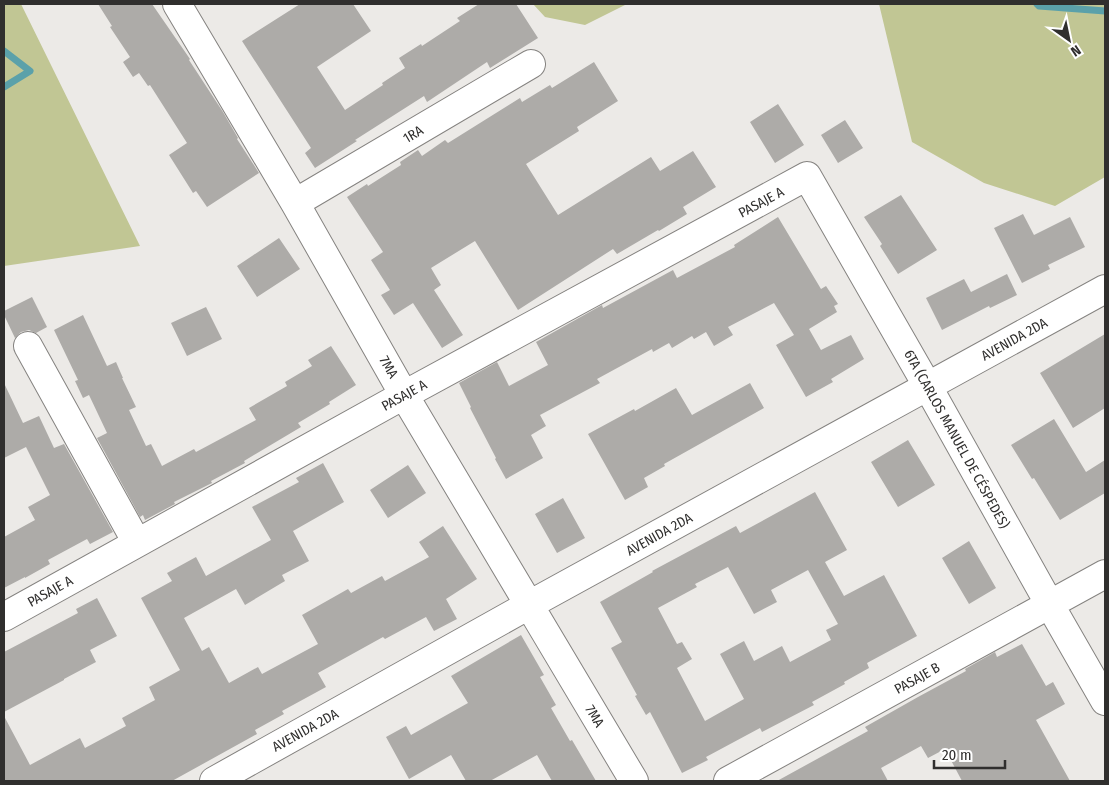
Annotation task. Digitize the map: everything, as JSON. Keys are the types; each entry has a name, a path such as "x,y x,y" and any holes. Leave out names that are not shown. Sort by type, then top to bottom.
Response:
{"street":[{"name":"7MA","path":"177,4 295,203 404,395 634,781"},
{"name":"1RA","path":"295,203 531,64"},
{"name":"6TA (CARLOS MANUEL DE CÉSPEDES)","path":"807,176 1105,702"},
{"name":"PASAJE A","path":"4,617 404,395 807,176"},
{"name":"AVENIDA 2DA","path":"214,781 529,605 1105,289"},
{"path":"28,346 137,543"},
{"name":"PASAJE B","path":"728,781 1105,574"}],"green space":[{"path":"4,4 21,4 140,246 4,266"},
{"path":"533,4 627,4 585,25 545,17"},
{"path":"879,4 1105,4 1105,177 1055,206 984,183 912,142"}],"building":[{"path":"98,4 152,4 190,59 259,173 207,207 196,191 193,193 169,155 187,143 150,85 148,86 139,73 133,77 123,62 130,57 110,27 112,26"},
{"path":"300,4 353,4 371,31 317,67 345,110 405,68 399,58 421,44 422,46 460,21 457,18 479,4 516,4 538,38 490,68 487,62 427,102 424,96 315,168 305,153 311,148 242,41"},
{"path":"594,62 618,101 577,127 579,131 526,164 558,215 651,157 660,171 693,151 716,187 683,207 687,214 617,254 613,249 518,310 475,241 431,268 441,285 434,290 463,335 442,348 413,303 394,315 381,295 390,290 371,260 383,252 347,197 401,165 400,162 418,150 422,156 445,140 448,143 520,98 522,102 550,85 552,88"},
{"path":"778,104 804,145 775,163 750,122"},
{"path":"845,120 863,148 838,163 821,135"},
{"path":"901,195 937,250 898,274 880,246 882,244 864,217"},
{"path":"1023,214 1034,235 1070,217 1085,247 1048,265 1050,269 1022,283 994,228"},
{"path":"778,217 821,289 826,286 838,304 834,306 837,312 809,329 821,350 851,335 864,359 831,379 833,382 806,397 776,345 794,335 774,303 728,327 733,335 714,346 706,332 694,339 692,336 672,348 669,343 653,352 652,349 597,379 600,383 540,415 546,426 531,435 543,458 506,479 459,383 497,362 509,386 548,365 536,342 602,305 603,308 673,270 677,278 735,247 734,245"},
{"path":"279,238 300,269 257,297 237,266"},
{"path":"1007,274 1017,295 990,308 989,306 942,330 926,298 964,279 971,292"},
{"path":"32,297 47,327 36,333 29,330 21,332 15,338 4,315 4,311"},
{"path":"206,307 222,339 187,356 171,323"},
{"path":"83,315 107,366 116,362 136,407 129,410 146,446 151,444 162,466 194,449 196,452 256,420 249,408 287,386 285,382 312,366 308,360 331,346 356,385 329,402 330,404 298,423 301,427 244,461 245,463 145,520 143,515 140,517 97,438 107,433 89,395 83,398 75,381 78,380 54,330"},
{"path":"1105,334 1105,408 1073,428 1040,373"},
{"path":"4,383 23,423 39,416 54,448 64,444 113,532 90,544 87,539 48,560 50,564 4,588 4,537 35,520 28,507 50,495 26,447 4,458"},
{"path":"750,383 764,408 664,464 665,466 644,478 648,487 625,500 588,434 676,388 692,415"},
{"path":"1054,419 1086,472 1105,460 1105,493 1060,520 1011,445"},
{"path":"908,440 935,485 898,507 871,462"},
{"path":"323,463 344,502 293,531 309,561 282,575 285,581 245,605 236,589 184,618 202,651 209,647 229,683 258,667 262,674 318,644 302,615 348,589 351,593 382,576 385,581 429,557 419,542 443,526 477,579 446,599 457,619 434,631 426,617 385,639 383,637 318,673 326,687 282,711 284,714 255,730 257,734 172,781 4,781 4,716 30,765 80,738 85,748 126,726 122,718 155,700 149,687 180,670 141,598 172,581 167,573 196,557 206,576 271,540 252,507 299,482 296,478"},
{"path":"408,465 426,493 388,518 370,490"},
{"path":"815,492 847,550 825,562 844,596 884,575 917,636 867,663 869,668 812,702 814,705 762,732 760,728 706,757 708,760 682,773 650,712 646,715 635,696 637,695 611,648 622,642 600,602 652,571 736,526 740,533","holes":["728,567 754,614 777,602 771,590 808,570 838,624 826,630 831,640 790,662 782,646 754,661 744,641 720,654 744,699 705,721 677,668 692,659 682,642 677,644 658,608 697,587 695,584"]},
{"path":"563,498 585,538 557,553 535,514"},
{"path":"969,541 996,588 969,604 942,558"},
{"path":"97,598 117,636 90,650 96,662 4,712 4,652 78,613 76,609"},
{"path":"521,635 544,675 540,677 556,705 551,708 596,781 552,781 537,755 490,781 466,781 451,755 409,779 386,737 406,726 411,735 468,703 451,676"},
{"path":"1022,644 1046,686 1053,682 1065,704 1036,720 1070,781 962,781 945,749 928,758 921,746 881,768 888,781 777,781 868,731 865,727 966,671 965,669 995,652 997,657"}],"waterway":[{"path":"1037,4 1039,6 1105,11"},
{"path":"4,51 30,71 4,87"}]}
